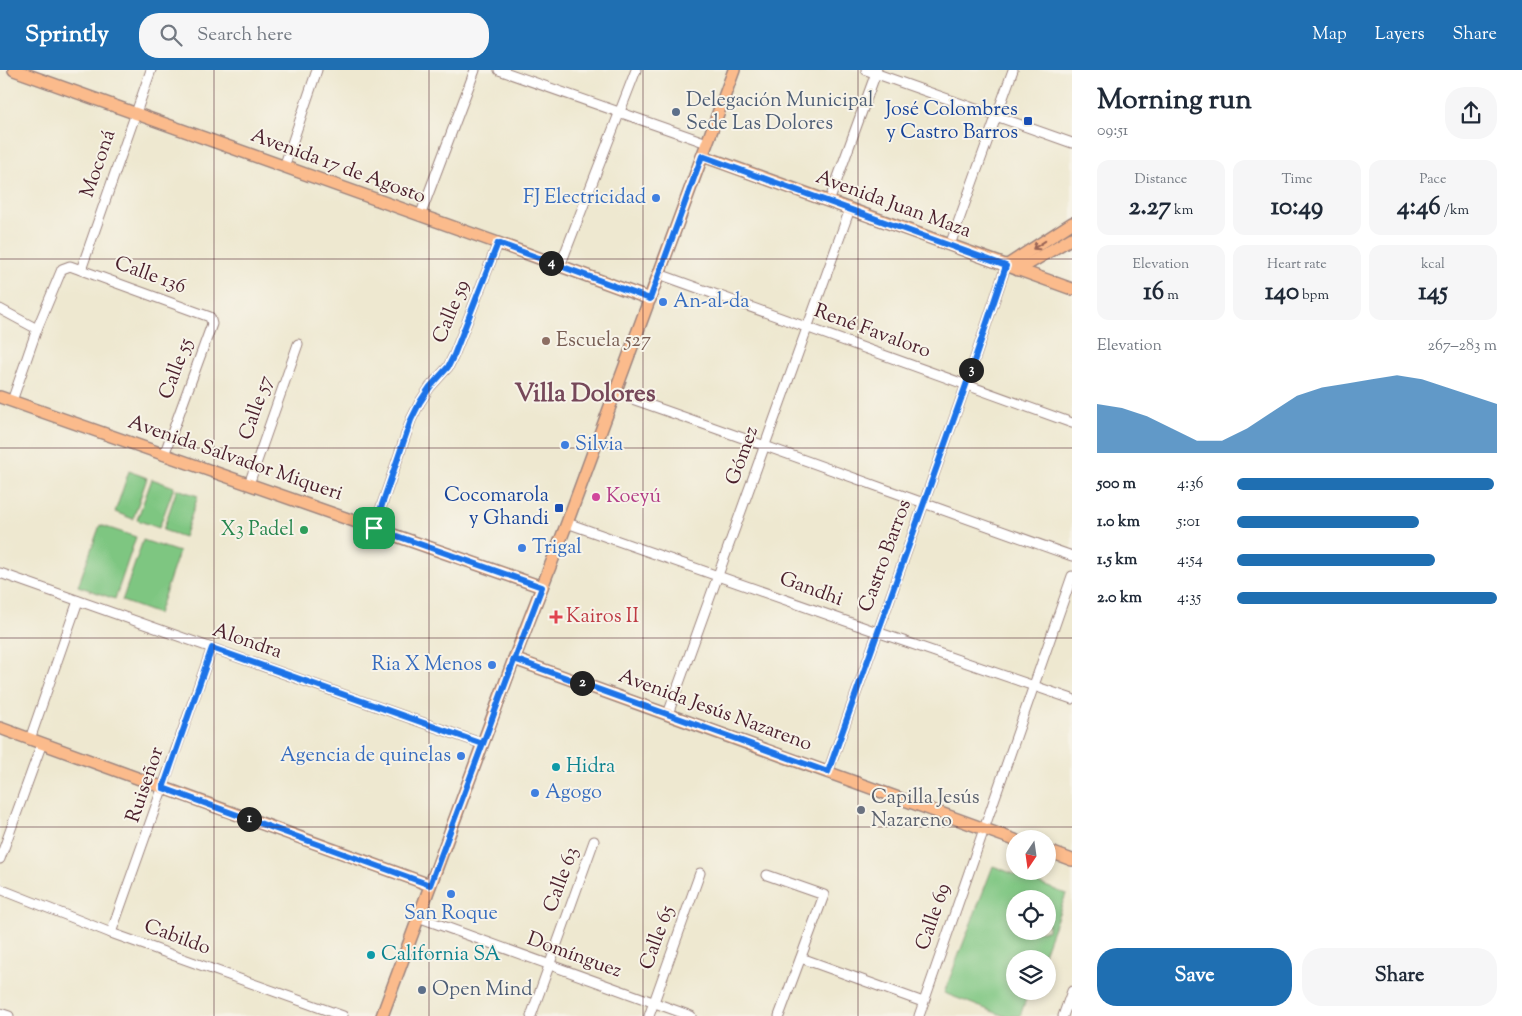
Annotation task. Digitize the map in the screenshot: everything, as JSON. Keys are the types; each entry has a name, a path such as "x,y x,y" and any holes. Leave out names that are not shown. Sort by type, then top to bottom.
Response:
{"main road":[{"name":"Avenida 17 de Agosto","path":"14,70 650,299"},
{"path":"382,1016 734,70"},
{"name":"Avenida Juan Maza","path":"702,156 1072,289"},
{"path":"1006,266 1072,223"},
{"path":"1018,270 1072,238"},
{"name":"Avenida Salvador Miqueri","path":"0,397 542,587"},
{"name":"Avenida Jesús Nazareno","path":"514,659 1006,837"},
{"path":"0,728 430,885"},
{"path":"1056,854 1072,860"}],"street":[{"name":"Moconá","path":"81,270 134,114 151,70"},
{"path":"284,167 317,70"},
{"path":"420,216 475,70"},
{"path":"498,70 708,143"},
{"path":"560,266 636,70"},
{"path":"866,70 1072,143"},
{"path":"950,245 1013,70"},
{"path":"829,202 876,72"},
{"name":"Gómez","path":"668,714 850,209"},
{"name":"Calle 59","path":"374,528 411,420 420,402 430,387 448,367 454,355 498,243"},
{"name":"Calle 136","path":"37,329 62,269 70,266 210,317 212,324"},
{"name":"Castro Barros","path":"828,772 966,385 1006,266"},
{"name":"René Favaloro","path":"659,274 1072,423"},
{"path":"0,309 37,329 12,401"},
{"name":"Calle 55","path":"164,455 212,324"},
{"name":"Calle 57","path":"249,484 298,344"},
{"path":"615,393 1072,556"},
{"name":"Gandhi","path":"567,523 1072,699"},
{"name":"Alondra","path":"0,573 483,744"},
{"name":"Calle 69","path":"919,1016 1072,576"},
{"path":"30,739 78,601"},
{"name":"Ruiseñor","path":"111,933 212,648"},
{"path":"0,858 42,743"},
{"name":"Calle 63","path":"530,1016 594,841"},
{"name":"Calle 65","path":"649,1016 700,873"},
{"path":"767,875 824,895 779,1016"},
{"name":"Cabildo","path":"0,889 111,933 342,1016"},
{"name":"Domínguez","path":"418,917 691,1016"},
{"path":"801,958 924,1002"},
{"path":"1063,1016 1070,1001 1072,991"},
{"path":"0,1013 9,1016"}],"green space":[{"path":"129,471 147,478 133,519 115,512"},
{"path":"152,479 174,487 159,528 137,520"},
{"path":"177,489 198,496 184,537 163,530"},
{"path":"100,525 136,537 115,599 78,586"},
{"path":"143,540 179,552 158,614 122,601"},
{"path":"993,866 1006,871 1006,880 1030,880 1056,890 1006,890 1006,940 1049,940 1045,950 1006,950 1006,1000 1026,1000 1020,1016 1004,1016 944,993"},
{"path":"1056,890 1066,894 1056,921"}],"place":[{"name":"Delegación Municipal Sede Las Dolores","path":"676,112"},
{"name":"José Colombres y Castro Barros","path":"1028,121"},
{"name":"FJ Electricidad","path":"656,198"},
{"name":"An-al-da","path":"663,302"},
{"name":"Escuela 527","path":"546,341"},
{"name":"Silvia","path":"565,445"},
{"name":"Koeyú","path":"596,497"},
{"name":"Cocomarola y Ghandi","path":"559,508"},
{"name":"X3 Padel","path":"304,530"},
{"name":"Trigal","path":"522,548"},
{"name":"Kairos II","path":"556,617"},
{"name":"Ria X Menos","path":"492,665"},
{"name":"Agencia de quinelas","path":"461,756"},
{"name":"Hidra","path":"556,767"},
{"name":"Agogo","path":"535,793"},
{"name":"Capilla Jesús Nazareno","path":"861,810"},
{"name":"San Roque","path":"451,894"},
{"name":"California SA","path":"371,955"},
{"name":"Open Mind","path":"422,990"}],"district":[{"name":"Villa Dolores","path":"585,395"}],"route":[{"path":"374,528 411,420 420,402 430,387 448,367 454,355 498,243 650,299 702,156 1006,266 966,385 828,772 514,659 483,744 212,648 163,788 430,885 497,705 514,659 542,587 374,528"}]}
